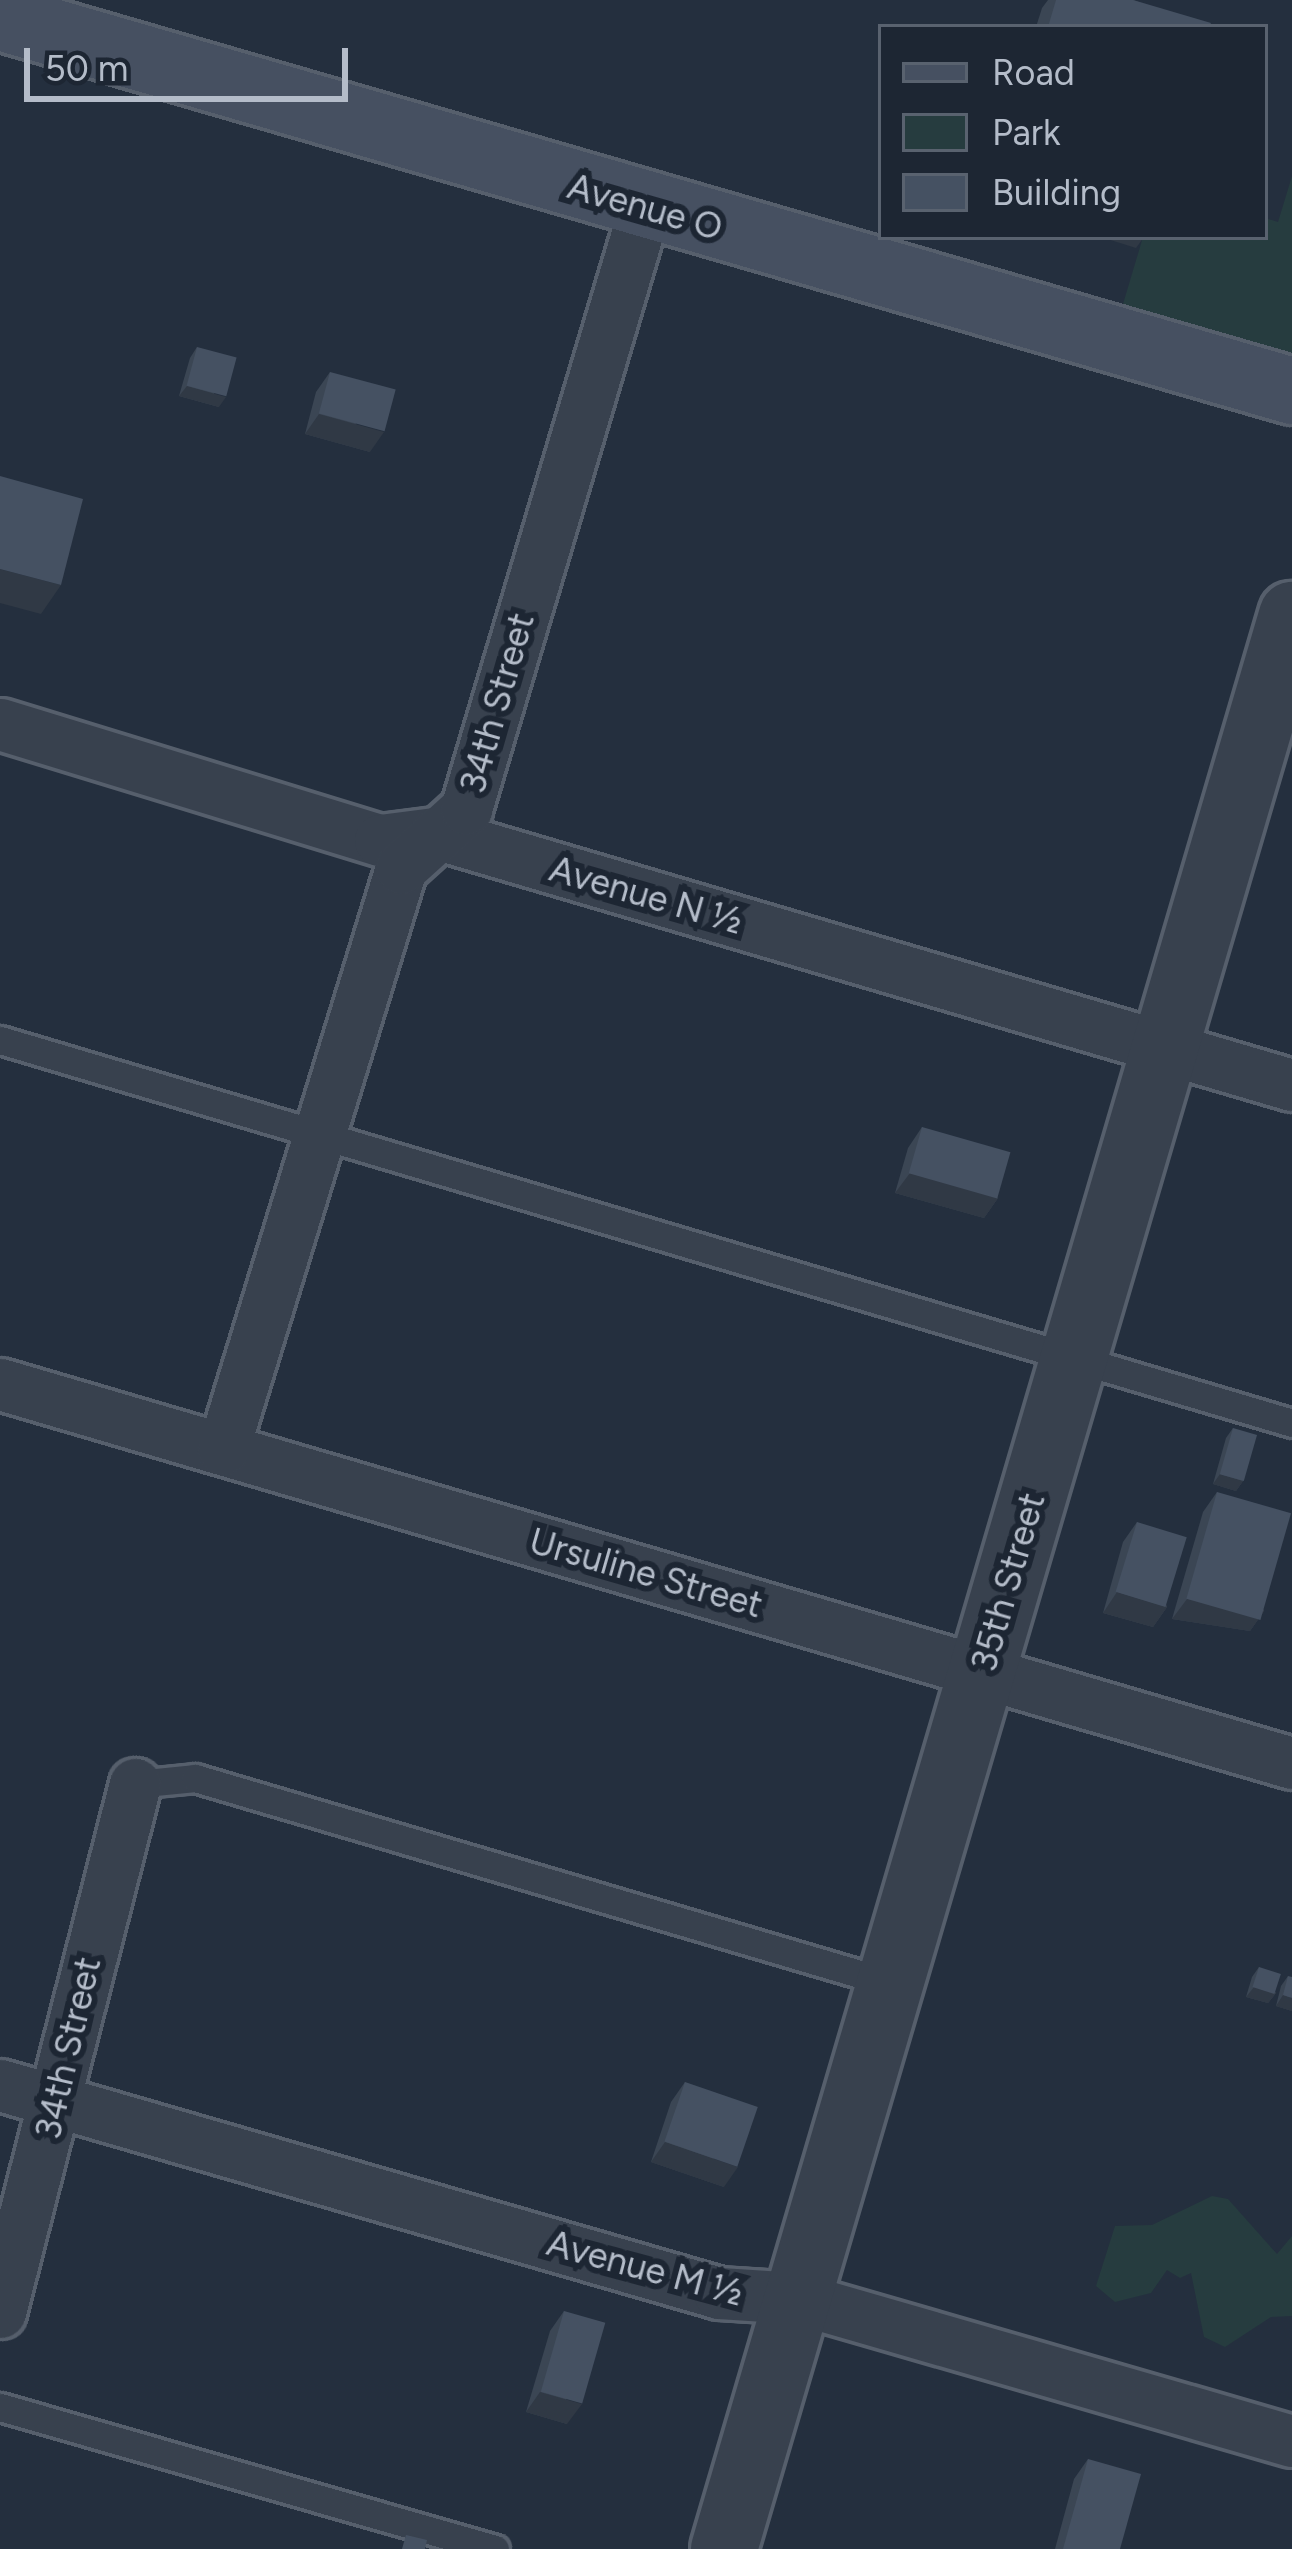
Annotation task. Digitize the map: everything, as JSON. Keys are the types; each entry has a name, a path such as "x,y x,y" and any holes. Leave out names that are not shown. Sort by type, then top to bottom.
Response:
{"main road":[{"name":"Avenue O","path":"0,17 1292,391"}],"street":[{"name":"34th Street","path":"223,1449 401,868 466,809 645,207"},
{"name":"35th Street","path":"724,2549 1292,615"},
{"name":"Avenue N ½","path":"0,724 380,840 435,833 1292,1085"},
{"name":"Ursuline Street","path":"0,1384 1292,1762"},
{"name":"34th Street","path":"0,2312 59,2102 55,2082 135,1784"},
{"name":"Avenue M ½","path":"0,2085 742,2299 797,2298 1292,2441"}],"lane":[{"path":"0,1040 1292,1423"},
{"path":"135,1784 195,1778 890,1983"},
{"path":"0,2407 495,2549"}],"green space":[{"path":"1292,176 1292,358 1123,304 1142,240 1268,240 1268,219 1278,222"},
{"path":"1212,2196 1228,2199 1277,2254 1292,2236 1292,2316 1271,2317 1225,2347 1204,2337 1191,2273 1180,2278 1167,2270 1151,2293 1115,2302 1096,2286 1115,2226 1152,2225"}],"building":[{"path":"1056,0 1133,0 1211,23 1210,24 1049,24"},
{"path":"197,347 237,358 226,396 187,386"},
{"path":"330,372 396,390 385,431 319,414"},
{"path":"0,476 83,499 61,585 0,569"},
{"path":"922,1127 1010,1152 997,1198 909,1173"},
{"path":"1233,1428 1257,1435 1244,1481 1220,1474"},
{"path":"1217,1492 1291,1513 1260,1620 1186,1599"},
{"path":"1137,1522 1187,1537 1165,1607 1116,1592"},
{"path":"1259,1967 1281,1974 1274,1994 1253,1987"},
{"path":"1288,1976 1292,1977 1292,1998 1283,1995"},
{"path":"685,2082 758,2107 737,2167 664,2142"},
{"path":"564,2311 605,2323 582,2404 541,2392"},
{"path":"1088,2459 1141,2474 1120,2549 1063,2549"},
{"path":"406,2535 427,2540 425,2549 402,2549"}]}
